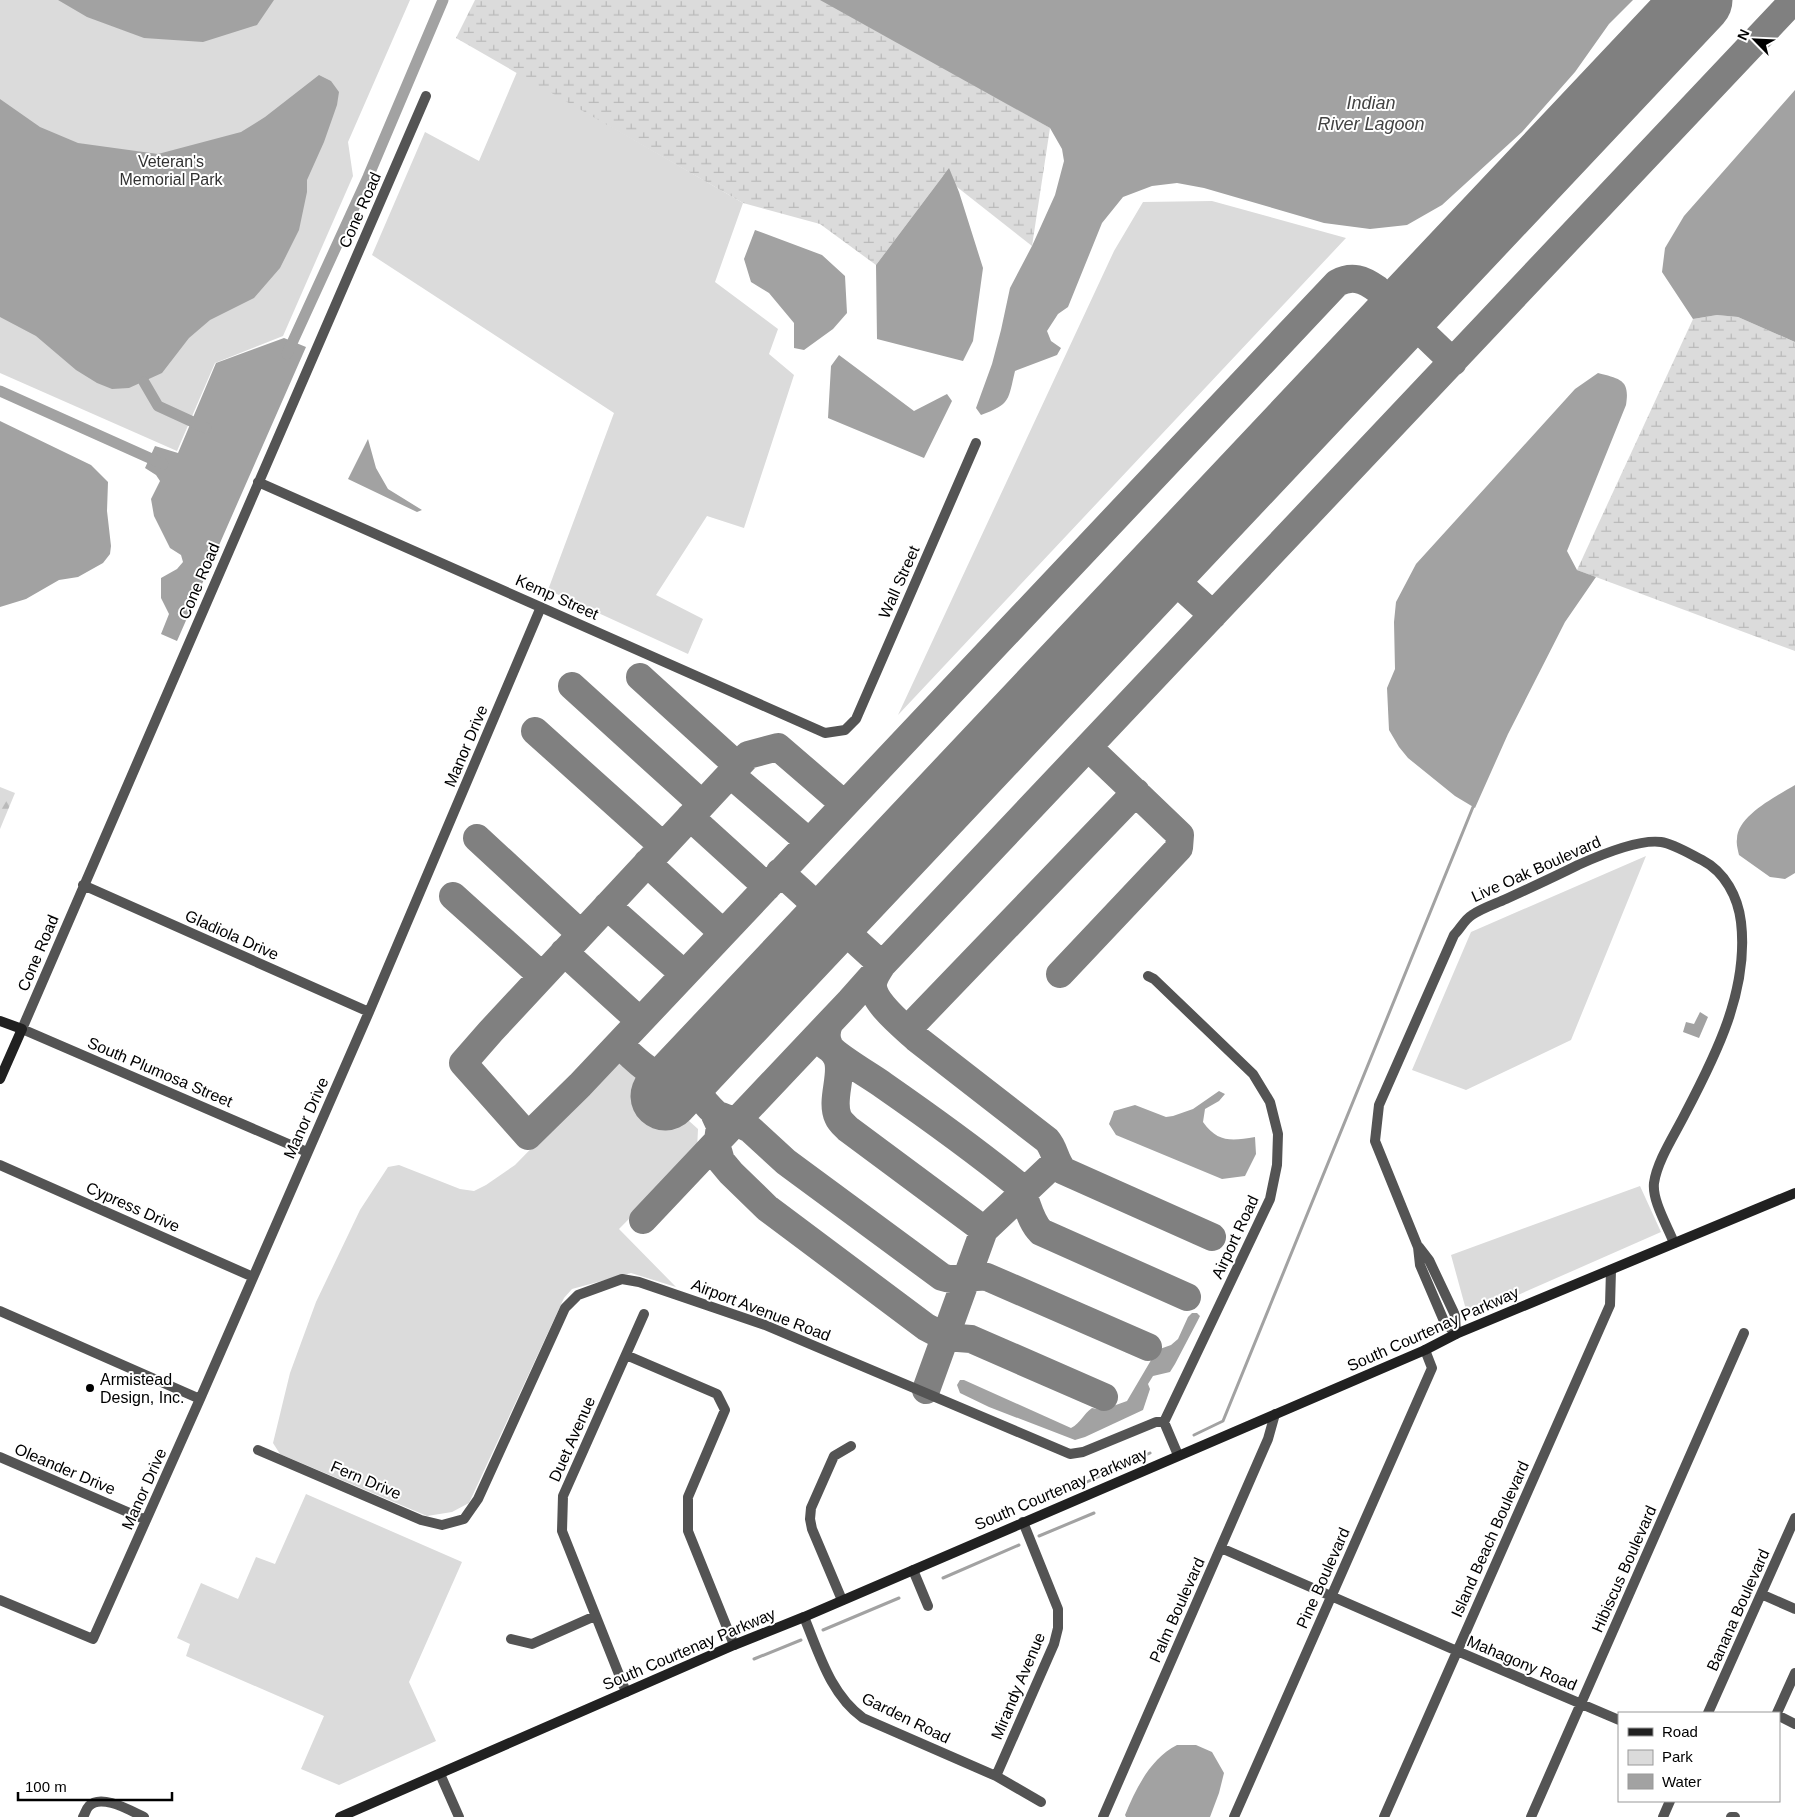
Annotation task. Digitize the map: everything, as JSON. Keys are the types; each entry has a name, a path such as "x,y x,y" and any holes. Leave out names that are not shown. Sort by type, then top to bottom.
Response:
{"main road":[{"name":"South Plumosa Street","path":"0,1021 22,1030"},
{"name":"Cone Road","path":"0,1079 22,1030"},
{"name":"South Courtenay Parkway","path":"340,1817 734,1644 804,1617 1426,1350 1456,1334 1795,1193"}],"street":[{"name":"Cone Road","path":"22,1030 426,96"},
{"name":"Wall Street","path":"845,730 856,719 976,444"},
{"name":"Kemp Street","path":"258,482 825,733 845,730"},
{"name":"Manor Drive","path":"0,1600 93,1639 369,1012 541,606"},
{"name":"Live Oak Boulevard","path":"1456,1334 1455,1315 1429,1260 1418,1246 1375,1142 1379,1105 1454,935 1470,916 1604,853 1652,842 1663,842 1704,861 1718,871 1729,886 1736,901 1740,914 1743,940 1739,978 1732,1008 1721,1039 1698,1090 1668,1147 1654,1184 1654,1194 1658,1206 1674,1243"},
{"name":"Gladiola Drive","path":"83,886 369,1012"},
{"name":"Airport Road","path":"1148,976 1154,979 1254,1074 1270,1102 1278,1134 1277,1165 1270,1199 1164,1422"},
{"name":"South Plumosa Street","path":"22,1030 307,1152"},
{"name":"Cypress Drive","path":"0,1165 253,1277"},
{"name":"Island Beach Boulevard","path":"1384,1817 1610,1305 1610,1270"},
{"name":"Airport Avenue Road","path":"464,1519 478,1499 565,1308 578,1295 622,1280 639,1282 765,1325 1070,1454 1082,1452 1156,1422 1164,1422"},
{"path":"0,1311 200,1399"},
{"name":"Duet Avenue","path":"626,1692 562,1531 563,1496 644,1314"},
{"name":"Hibiscus Boulevard","path":"1531,1817 1744,1333"},
{"name":"Pine Boulevard","path":"1234,1817 1432,1368 1426,1350"},
{"path":"626,1355 717,1394 724,1410 688,1497 688,1531 734,1644"},
{"name":"Palm Boulevard","path":"1103,1817 1270,1434 1274,1414"},
{"path":"1164,1422 1178,1455"},
{"path":"842,1600 812,1529 810,1519 811,1508 834,1456 851,1446"},
{"name":"Fern Drive","path":"258,1450 421,1520 442,1525 464,1519"},
{"name":"Oleander Drive","path":"0,1457 146,1520"},
{"name":"Banana Boulevard","path":"1708,1712 1795,1518"},
{"name":"Mirandy Avenue","path":"996,1776 1054,1644 1058,1628 1058,1609 1023,1522"},
{"name":"Mahagony Road","path":"1221,1548 1618,1720"},
{"path":"913,1570 928,1606"},
{"path":"1761,1594 1795,1609"},
{"path":"511,1640 532,1644 595,1616"},
{"name":"Garden Road","path":"804,1617 836,1690 852,1710 863,1718 996,1776 1041,1802"},
{"path":"1777,1712 1795,1673"},
{"path":"1780,1716 1795,1724"},
{"path":"440,1774 459,1817"},
{"path":"83,1817 88,1807 93,1803 104,1801 144,1817"},
{"path":"1662,1817 1670,1802"}],"green space":[{"name":"Veteran's Memorial Park","path":"0,0 410,0 348,142 353,176 283,336 215,363 177,451 0,373"},
{"path":"475,0 827,0 1050,128 1032,246 943,176 876,265 820,224 743,203 456,38"},
{"path":"517,72 743,203 715,282 778,329 769,354 794,375 744,528 707,516 656,595 703,619 688,654 548,590 614,413 372,255 425,132 479,161"},
{"path":"1212,201 1346,238 898,715 1114,251 1143,202"},
{"path":"1717,315 1738,317 1795,342 1795,651 1577,570 1693,319"},
{"path":"0,787 15,793 0,829"},
{"path":"1646,856 1571,1040 1466,1090 1412,1070 1471,932"},
{"path":"620,1063 628,1066 698,1129 697,1150 619,1229 676,1287 631,1273 572,1289 564,1298 469,1503 452,1512 427,1516 280,1454 273,1443 290,1373 316,1302 360,1210 388,1167 399,1165 460,1189 474,1191 515,1165 613,1065"},
{"path":"1640,1186 1661,1232 1468,1317 1451,1255"},
{"path":"306,1494 462,1562 409,1682 436,1741 339,1785 301,1769 324,1716 186,1656 190,1644 177,1638 201,1583 238,1599 256,1557 275,1564"}],"water":[{"path":"58,0 274,0 257,25 203,42 144,38 87,17"},
{"name":"Indian River Lagoon","path":"820,0 1633,0 1609,24 1575,72 1522,132 1442,205 1407,225 1370,229 1324,223 1204,188 1177,183 1152,186 1123,197 1102,223 1068,307 1058,314 1047,331 1051,341 1061,348 1057,355 1015,371 1007,400 998,408 981,415 976,408 992,364 1010,288 1032,246 1055,195 1064,161 1062,149 1050,128"},
{"path":"319,75 331,81 339,92 337,105 324,142 307,180 307,192 299,230 280,268 254,298 210,320 189,338 162,373 129,388 112,389 97,383 76,370 36,336 0,317 0,99 40,127 78,143 158,154 241,132 265,117"},
{"path":"1795,90 1795,342 1738,317 1717,315 1693,319 1662,272 1665,248 1684,216"},
{"path":"949,168 959,192 983,268 973,341 963,361 877,339 876,265"},
{"path":"755,230 822,255 845,276 847,313 833,329 804,350 794,348 794,323 769,293 751,282 744,259"},
{"path":"284,338 306,347 177,641 161,634 169,614 161,598 161,578 177,569 183,562 181,555 170,548 154,516 151,499 160,481 156,475 145,468 155,446 178,453 216,363"},
{"path":"839,355 914,411 947,394 952,401 924,458 828,418 831,366"},
{"path":"1598,373 1618,379 1625,385 1627,390 1626,405 1567,551 1577,570 1596,577 1565,622 1508,734 1475,808 1455,796 1408,758 1389,730 1387,688 1395,669 1394,622 1396,602 1416,564 1575,389"},
{"path":"0,421 91,465 108,482 107,511 111,546 110,554 103,563 78,577 59,580 26,599 0,607"},
{"path":"368,439 376,468 388,489 422,510 417,512 348,479"},
{"path":"1795,785 1795,873 1785,879 1770,877 1739,855 1737,839 1739,831 1744,822 1759,808"},
{"path":"1700,1012 1708,1017 1699,1038 1683,1032 1686,1022 1694,1024"},
{"path":"1219,1091 1225,1094 1219,1101 1205,1109 1203,1122 1214,1134 1226,1139 1255,1137 1256,1154 1245,1176 1222,1179 1116,1135 1109,1124 1114,1111 1135,1105 1166,1117 1173,1116 1193,1109"},
{"path":"1192,1313 1197,1313 1200,1316 1170,1372 1153,1376 1148,1384 1150,1389 1143,1410 1085,1437 1075,1440 989,1407 960,1393 957,1385 960,1380 964,1380 1071,1428 1092,1408 1102,1410 1127,1401 1157,1350 1171,1345 1178,1339 1188,1317"},
{"path":"1177,1745 1196,1745 1212,1752 1224,1773 1210,1817 1126,1817 1129,1805 1145,1775 1159,1758"}],"waterway":[{"path":"287,354 368,177 443,0"},
{"path":"144,382 158,406 206,428"},
{"path":"0,391 163,464"},
{"path":"1194,1435 1223,1421 1473,807"},
{"path":"1076,1487 1150,1453"},
{"path":"1039,1536 1094,1513"},
{"path":"943,1578 1019,1545"},
{"path":"823,1630 899,1598"},
{"path":"754,1659 801,1640"}],"taxiway":[{"path":"643,1220 1794,0"},
{"path":"844,804 778,747 748,755 463,1063 528,1136 580,1085 1337,283 1348,279 1357,279 1377,289 1453,362"},
{"path":"1162,569 1213,615"},
{"path":"640,677 738,766"},
{"path":"572,686 702,804"},
{"path":"535,731 663,846"},
{"path":"1060,974 1179,848 1180,835 1088,747"},
{"path":"730,774 809,842"},
{"path":"907,1030 1136,792"},
{"path":"690,817 767,887"},
{"path":"477,838 581,934"},
{"path":"647,863 723,933"},
{"path":"780,872 882,965 873,983 874,990 877,998 889,1013 917,1039 1047,1140 1064,1171 1212,1237"},
{"path":"453,896 542,976"},
{"path":"607,906 684,974"},
{"path":"564,952 640,1021"},
{"path":"830,1022 827,1038 828,1044 834,1051 935,1121 1018,1185 1033,1221 1041,1232 1187,1297"},
{"path":"619,1044 638,1062 663,1077 679,1076 695,1064 695,1083 702,1099 728,1125"},
{"path":"826,1046 834,1052 838,1060 836,1108 841,1122 984,1230"},
{"path":"714,1113 720,1126 717,1148 721,1161 731,1173 767,1208 926,1327 945,1337 971,1339 1104,1397"},
{"path":"721,1116 750,1129 786,1162 942,1277 948,1279 987,1277 1148,1347"},
{"path":"926,1390 984,1230 1057,1161"}],"runway":[{"path":"665,1096 1698,0"}],"place":[{"name":"Armistead Design, Inc.","path":"90,1388"}]}
